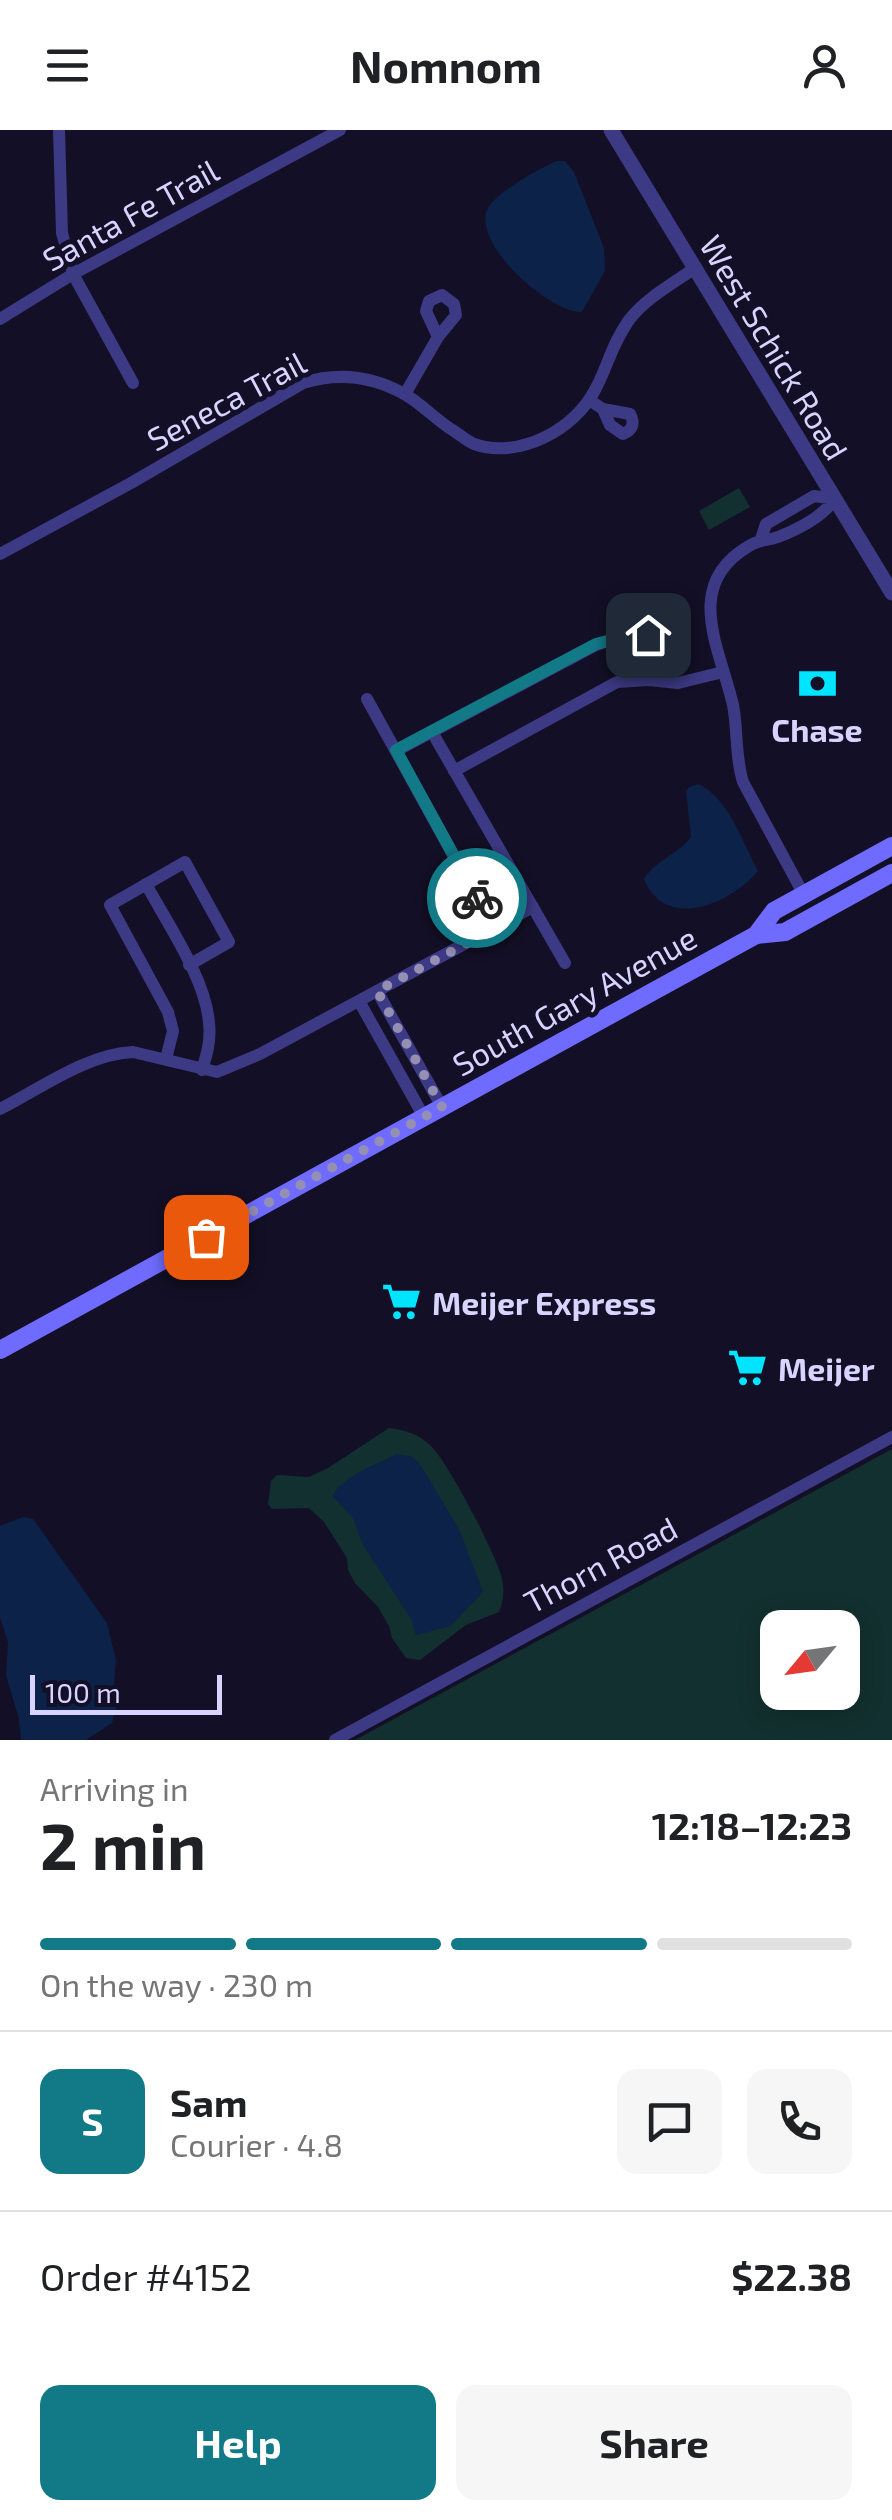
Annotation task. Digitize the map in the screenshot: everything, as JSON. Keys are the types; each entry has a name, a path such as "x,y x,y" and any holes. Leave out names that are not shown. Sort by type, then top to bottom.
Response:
{"main road":[{"name":"South Gary Avenue","path":"0,1350 756,934 774,912 892,846"},
{"name":"South Gary Avenue","path":"756,934 785,932 892,873"}],"street":[{"path":"59,130 62,233 73,274 132,383"},
{"name":"Santa Fe Trail","path":"0,318 73,274 340,130"},
{"name":"West Schick Road","path":"611,130 892,593"},
{"name":"Seneca Trail","path":"0,554 303,383 330,375 350,375 405,394 474,444 528,444 554,432 583,410 597,387 606,357 632,316 695,268"},
{"path":"405,394 438,337"},
{"path":"589,400 603,410"},
{"path":"804,895 743,782 736,724 713,642 710,604 717,574 744,548 761,539 774,540 825,512 835,499"},
{"path":"396,750 596,644 626,636 648,635 662,640 666,647 663,682"},
{"path":"454,771 617,682 678,684 723,672"},
{"path":"367,698 494,929"},
{"path":"432,732 565,963"},
{"path":"166,1059 173,1032 168,1012 110,904 185,862 230,942 189,964"},
{"path":"146,884 189,964 208,1013 209,1046 202,1070"},
{"path":"0,1110 100,1057 134,1052 217,1072 260,1054 533,907"},
{"path":"377,991 442,1107"},
{"path":"358,1001 424,1118"},
{"name":"Thorn Road","path":"335,1740 892,1437"}],"green space":[{"path":"739,488 750,507 709,530 699,511"},
{"path":"389,1428 417,1436 439,1456 480,1528 503,1585 499,1612 466,1625 420,1660 406,1658 392,1638 378,1607 355,1583 347,1558 324,1522 309,1508 272,1509 268,1504 271,1481 277,1475 309,1477"},
{"path":"892,1449 892,1740 355,1740"}],"water":[{"path":"557,161 565,161 574,172 604,248 605,271 582,312 552,301 517,274 491,241 486,224 487,210 498,196"},
{"path":"699,784 727,811 758,871 715,902 699,907 667,905 654,895 644,879 691,837 686,792"},
{"path":"397,1454 413,1457 422,1467 460,1531 483,1592 451,1626 416,1635 411,1619 363,1545 353,1518 332,1496 352,1476"},
{"path":"23,1517 33,1519 107,1623 116,1660 117,1705 112,1723 86,1740 21,1740 6,1675 8,1642 0,1617 0,1526"}],"way so far":[{"path":"206,1237 442,1107 377,991 494,929 477,898"}],"place":[{"name":"Chase","path":"817,684"},
{"name":"Meijer Express","path":"402,1302"},
{"name":"Meijer","path":"748,1368"}],"route":[{"path":"477,898 396,750 596,644 648,635"}]}
